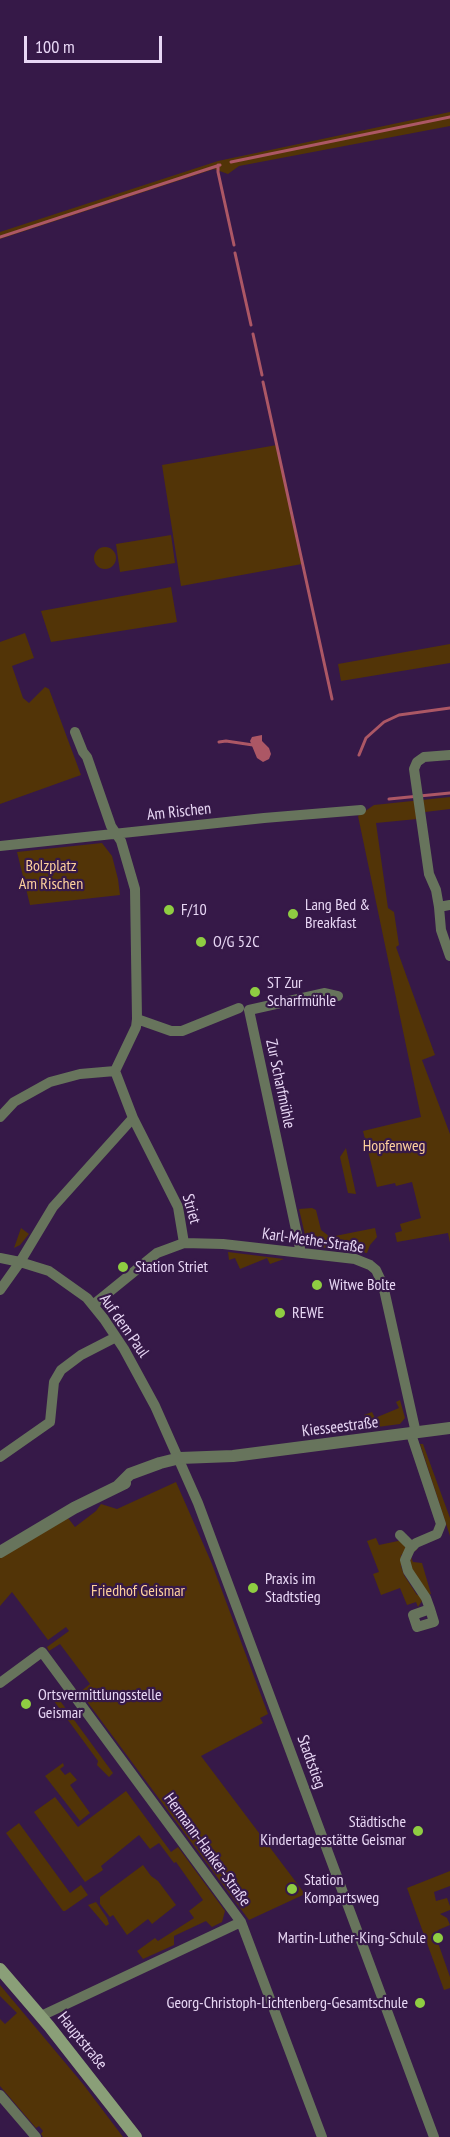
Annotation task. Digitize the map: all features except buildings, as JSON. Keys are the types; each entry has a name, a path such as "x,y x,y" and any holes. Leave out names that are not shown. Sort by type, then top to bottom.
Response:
{"main road":[{"name":"Hauptstraße","path":"0,1969 41,2016 136,2137"}],"street":[{"path":"0,1117 14,1102 50,1082 80,1074 115,1071 136,1027 135,889 121,841 111,826 87,757 75,732"},
{"path":"450,755 424,758 414,767 429,874 444,906 440,928 450,956"},
{"name":"Am Rischen","path":"0,846 361,810"},
{"name":"Zur Scharfmühle","path":"301,1253 249,1010 325,993 338,996"},
{"path":"137,1019 171,1031 182,1031 239,1008"},
{"name":"Striet","path":"93,1305 157,1254 184,1242 178,1207 133,1118 115,1071"},
{"path":"0,1290 61,1198 109,1147 123,1126 133,1118"},
{"name":"Karl-Methe-Straße","path":"184,1242 223,1244 355,1259 366,1262 376,1270 383,1285 413,1434 441,1524 437,1534 412,1547"},
{"name":"Auf dem Paul","path":"0,1258 49,1271 93,1305 137,1370 181,1462"},
{"path":"0,1457 50,1422 54,1382 62,1370 81,1355 116,1337"},
{"name":"Kiesseestraße","path":"0,1552 74,1508 118,1486 181,1462 223,1460 233,1456 450,1428"},
{"name":"Stadtstieg","path":"181,1462 274,1704 434,2137"},
{"path":"400,1535 412,1547 407,1554 406,1566 426,1598 430,1610"},
{"name":"Hermann-Hanker-Straße","path":"0,1683 42,1652 241,1922 322,2137"},
{"path":"41,2016 241,1922"},
{"path":"0,2095 36,2137"}],"green space":[{"path":"450,112 450,126 239,166 228,174 214,169 0,239 0,232 218,161"},
{"path":"277,445 302,564 181,586 162,465"},
{"path":"171,535 175,563 120,572 116,544"},
{"path":"105,547 113,550 116,558 113,566 105,569 97,566 94,558 97,550"},
{"path":"171,587 177,622 51,642 41,611"},
{"path":"25,633 34,658 12,666 23,698 29,703 45,687 49,689 81,775 0,804 0,642"},
{"path":"450,644 450,663 341,681 338,664"},
{"name":"Hopfenweg","path":"450,797 450,809 417,813 417,819 376,823 388,908 394,912 399,945 396,947 435,1055 422,1060 450,1134 450,1243 448,1233 397,1242 395,1233 402,1231 400,1224 421,1218 412,1182 377,1187 363,1131 421,1117 358,816 374,805"},
{"name":"Bolzplatz Am Rischen","path":"102,843 112,856 120,895 30,905 17,852"},
{"path":"346,1148 356,1194 348,1193 340,1157"},
{"path":"299,1209 316,1210 321,1230 330,1237 375,1228 377,1237 367,1253 310,1246 306,1239"},
{"path":"21,1228 29,1234 20,1245 14,1248"},
{"path":"228,1252 284,1259 270,1264 267,1258 240,1269 235,1258 229,1260"},
{"path":"400,1400 405,1418 400,1424 370,1428 364,1415 372,1412 375,1418 399,1408 396,1402"},
{"path":"420,1444 423,1444 450,1518 450,1536"},
{"name":"Friedhof Geismar","path":"176,1482 212,1564 268,1714 260,1718 263,1723 201,1756 305,1894 249,1920 80,1692 90,1684 60,1644 49,1651 47,1647 69,1631 66,1627 48,1640 12,1592 0,1606 0,1557 68,1518 75,1527 96,1511 101,1504 117,1509"},
{"path":"376,1538 379,1545 401,1541 406,1548 404,1554 401,1555 401,1566 417,1595 420,1595 422,1601 418,1607 416,1602 407,1605 400,1588 381,1595 373,1574 379,1572 367,1541"},
{"path":"411,1558 413,1562 422,1563 431,1594 428,1595 409,1565"},
{"path":"58,1698 113,1773 109,1777 97,1765 98,1761 54,1701"},
{"path":"63,1763 64,1766 60,1769 65,1775 70,1772 77,1780 70,1785 90,1813 80,1821 45,1776"},
{"path":"126,1791 171,1852 178,1847 225,1911 222,1922 212,1927 206,1921 174,1936 174,1945 143,1959 137,1951 155,1938 158,1941 194,1918 189,1911 203,1900 176,1862 174,1863 159,1843 150,1849 139,1835 101,1866 103,1870 85,1882 34,1812 55,1797 78,1827"},
{"path":"19,1823 70,1893 81,1885 88,1895 63,1911 6,1833"},
{"path":"143,1865 176,1905 152,1924 148,1919 127,1935 113,1915 110,1917 100,1904 100,1897"},
{"name":"Martin-Luther-King-Schule","path":"450,1871 450,1886 434,1892 436,1901 447,1898 450,1906 450,1910 440,1914 447,1918 450,1925 438,1930 436,1937 450,1977 450,1988 444,1990 407,1888"},
{"path":"96,1902 107,1918 109,1924 106,1926 88,1905"},
{"path":"0,1985 83,2084 123,2137 43,2137 41,2134 43,2131 39,2126 36,2128 0,2086 0,2019 5,2024 17,2013 0,1996"}],"shaded area":[{"path":"262,735 262,741 271,754 269,759 263,762 257,758 250,741 252,737"}],"waterway":[{"path":"231,162 450,117"},
{"path":"218,165 234,245"},
{"path":"0,237 220,165"},
{"path":"235,253 251,325"},
{"path":"253,334 262,375"},
{"path":"263,382 332,699"},
{"path":"359,755 366,738 384,722 399,715 450,708"},
{"path":"219,742 253,745"},
{"path":"389,799 450,793"}],"place":[{"name":"F/10","path":"169,910"},
{"name":"Lang Bed & Breakfast","path":"293,914"},
{"name":"O/G 52C","path":"201,942"},
{"name":"ST Zur Scharfmühle","path":"255,992"},
{"name":"Station Striet","path":"123,1267"},
{"name":"Witwe Bolte","path":"317,1285"},
{"name":"REWE","path":"280,1313"},
{"name":"Praxis im Stadtstieg","path":"253,1588"},
{"name":"Ortsvermittlungsstelle Geismar","path":"26,1704"},
{"name":"Städtische Kindertagesstätte Geismar","path":"418,1831"},
{"name":"Station Kompartsweg","path":"292,1889"},
{"name":"Martin-Luther-King-Schule","path":"438,1938"},
{"name":"Georg-Christoph-Lichtenberg-Gesamtschule","path":"420,2003"}]}
